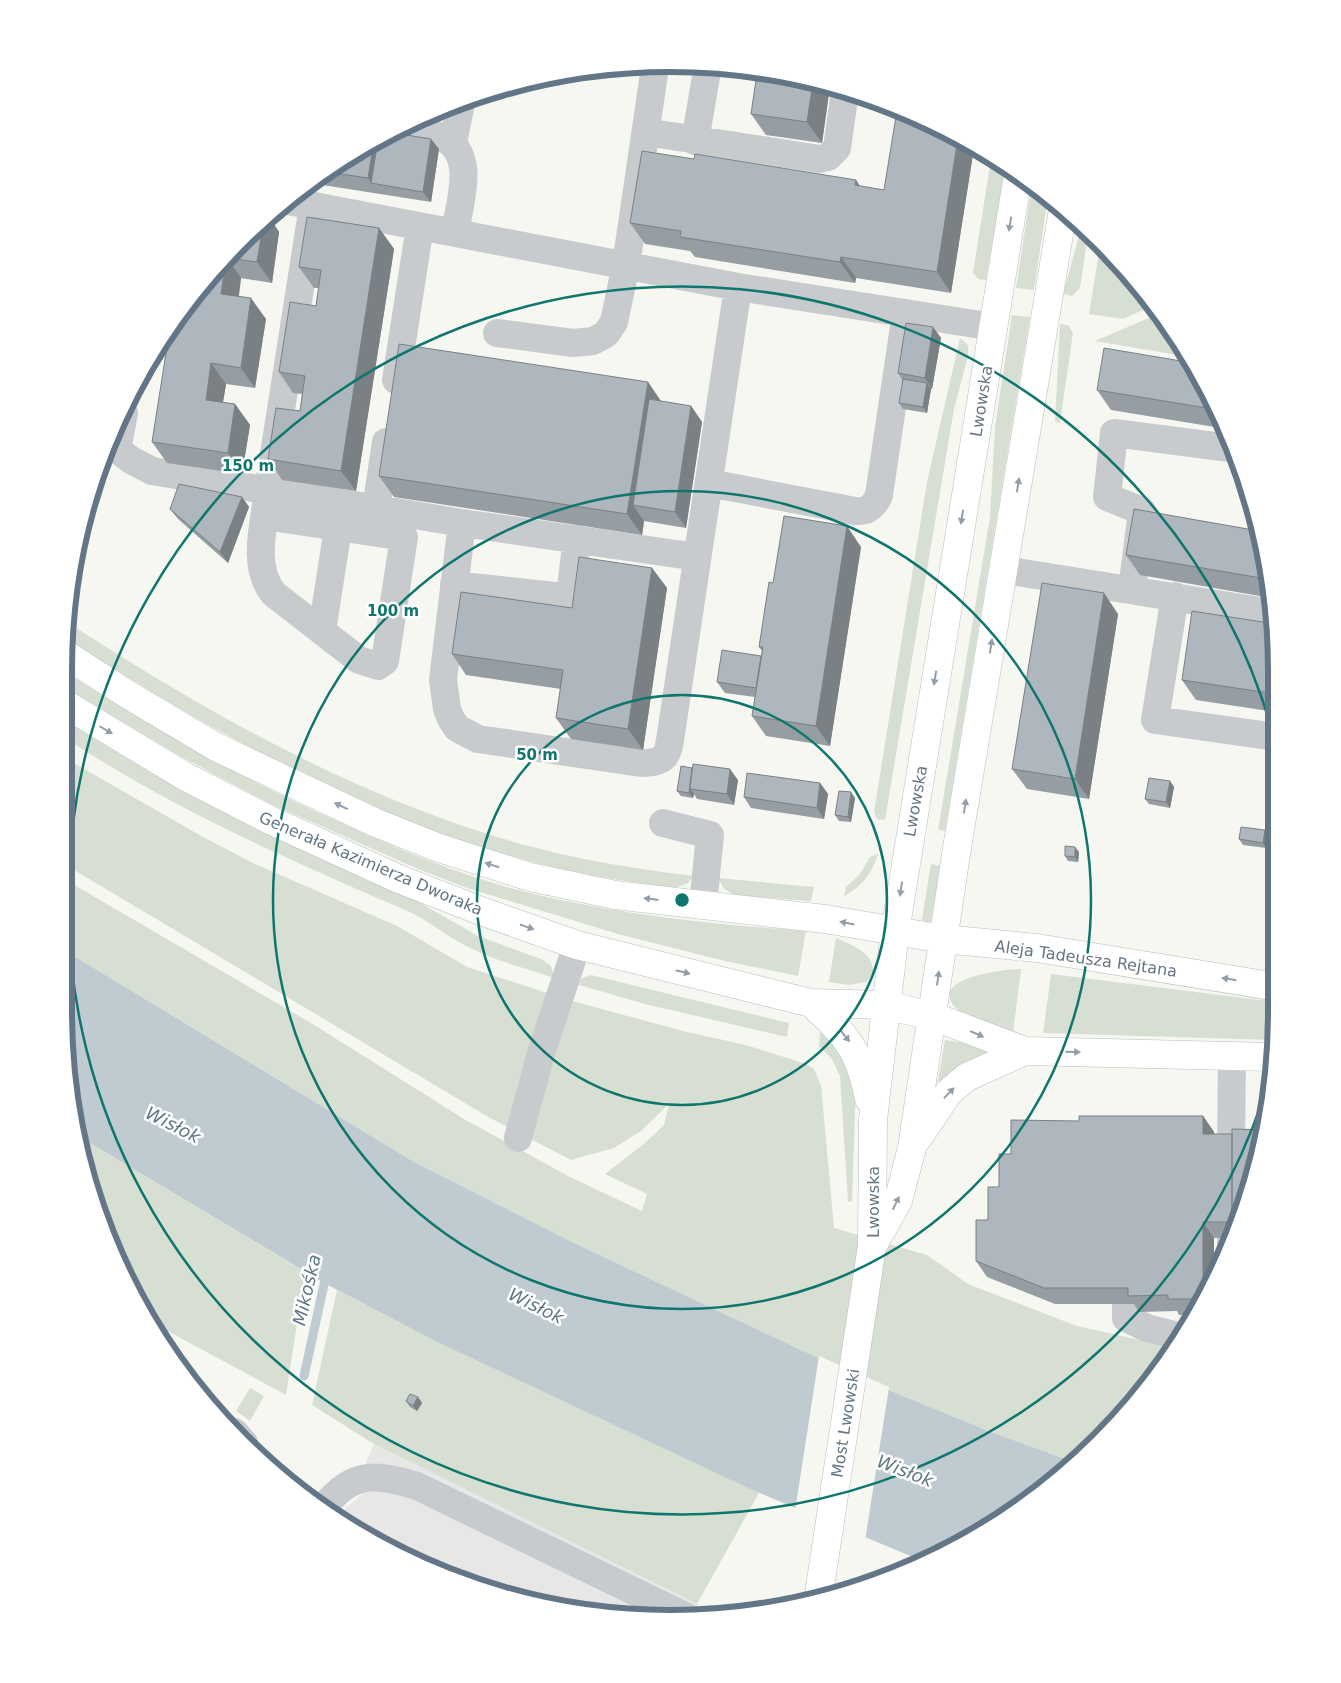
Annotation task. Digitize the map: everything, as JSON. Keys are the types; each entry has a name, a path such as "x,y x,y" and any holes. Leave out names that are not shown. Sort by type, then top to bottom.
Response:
{"main road":[{"name":"Lwowska","path":"872,1246 873,1120 885,1005 895,932 1017,183"},
{"name":"Lwowska","path":"872,1246 898,1201 912,1148 943,939 1062,218"},
{"path":"73,659 216,747 374,822 439,848 530,877 615,895 825,919 895,932"},
{"name":"Generała Kazimierza Dworaka","path":"72,708 186,777 272,821 399,879 481,911 577,945 810,1003 885,1005 932,1016"},
{"name":"Aleja Tadeusza Rejtana","path":"895,932 943,939 1037,948 1268,986"},
{"path":"810,1003 837,1026 851,1043 865,1077 873,1120"},
{"path":"932,1016 1025,1051 1267,1057"},
{"path":"912,1148 949,1092 967,1078 1025,1051"},
{"name":"Most Lwowski","path":"819,1591 872,1246"}],"street":[{"path":"497,332 573,343 594,341 606,334 614,322 626,265 654,73"},
{"path":"695,141 706,74"},
{"path":"646,132 813,159 828,157 837,148 844,98"},
{"path":"453,144 459,111"},
{"path":"414,130 440,136 453,144 463,158 464,170 455,232"},
{"path":"115,449 152,471 267,504 338,528 404,537 385,661 378,666 359,660 267,585 261,562 267,504 300,204 738,287 994,327"},
{"path":"376,509 420,226"},
{"path":"462,523 443,680 447,709 457,728 478,739 653,763 665,757 669,750 738,287"},
{"path":"709,482 855,511 867,510 872,507 879,495 906,313"},
{"path":"1132,589 1142,511 1107,496 1114,433 1225,447"},
{"path":"267,504 376,509 697,557"},
{"path":"322,631 338,528"},
{"path":"454,586 563,597 571,587 577,539"},
{"path":"1004,570 1265,612"},
{"path":"1175,596 1155,720 1268,736"},
{"path":"663,823 710,835 703,905"},
{"path":"518,1138 542,1050 577,945"},
{"path":"1232,1056 1240,1140"},
{"path":"1126,1306 1126,1318 1136,1325 1175,1334"},
{"path":"328,1503 335,1494 354,1481 368,1476 385,1477 417,1486 672,1610"}],"shaded area":[{"path":"990,165 1004,174 986,280 978,279 973,273"},
{"path":"1031,193 1047,206 1034,290 1016,288"},
{"path":"1079,235 1087,242 1080,288 1072,296 1064,294"},
{"path":"1099,254 1147,308 1123,319 1089,314"},
{"path":"1012,315 1030,317 945,831 938,830 990,517 995,427"},
{"path":"1152,316 1178,355 1095,341"},
{"path":"1060,324 1068,325 1073,333 1060,423 1055,422"},
{"path":"960,338 968,345 968,356 954,409 885,820 877,819 874,812 927,482"},
{"path":"74,627 231,721 345,779 404,804 464,826 525,845 608,864 693,876 688,883 674,888 616,879 541,864 461,840 401,818 285,766 228,736 73,642"},
{"path":"72,676 200,753 270,789 384,842 470,876 550,898 622,911 732,925 806,931 798,976 725,961 618,934 467,888 418,869 269,803 180,756 72,691"},
{"path":"72,725 151,773 261,831 410,897 478,936 541,959 551,966 554,978 478,952 410,912 233,832 190,811 106,764 72,742"},
{"path":"72,762 203,837 255,864 397,926 467,967 572,1001 687,1032 746,1045 806,1064 814,1069 821,1085 834,1228 927,1255 968,1284 1077,1326 1167,1346 1120,1407 1067,1460 991,1432 869,1382 572,1242 414,1162 72,955 72,884 311,1023 464,1119 568,1176 642,1211 647,1194 605,1174 645,1143 664,1125 669,1104 641,1131 614,1148 571,1160 490,1118 72,869"},
{"path":"878,854 866,879 844,896 846,887 860,874 870,857"},
{"path":"931,864 940,866 931,921 923,923 922,919"},
{"path":"718,878 814,887 811,901 735,895 724,889"},
{"path":"836,938 861,951 870,960 873,966 873,973 866,982 850,985 829,982"},
{"path":"1021,969 1013,1033 969,1017 956,1008 950,998 952,989 960,982 972,977 986,973"},
{"path":"1051,974 1268,1001 1267,1040 1043,1033"},
{"path":"591,975 789,1023 787,1037 645,1004 576,984 582,978"},
{"path":"820,1032 837,1045 856,1083 852,1201 848,1202 840,1076 832,1059 819,1046"},
{"path":"945,1040 971,1044 991,1052 941,1083 938,1081"},
{"path":"87,1141 305,1272 286,1395 163,1329 134,1277 118,1241 104,1205"},
{"path":"337,1290 437,1342 759,1493 697,1604 374,1444 312,1405"},
{"path":"250,1388 264,1396 250,1421 236,1411"},
{"path":"374,1444 697,1604 700,1609 631,1609 554,1599 478,1579 442,1565 406,1549 341,1512 371,1486 366,1462"}],"water":[{"name":"Wisłok","path":"72,955 414,1162 572,1242 869,1382 991,1432 1067,1460 1035,1487 1003,1510 935,1549 915,1558 750,1489 437,1342 324,1283 87,1141 78,1091 74,1052"}],"pier":[{"path":"819,1356 889,1387 865,1541 795,1511"}],"building":[{"path":"756,79 812,90 807,122 751,114"},
{"path":"896,117 957,146 937,272 841,257 840,262 680,237 681,231 630,223 642,151 694,159 695,154 856,180 855,185 884,190"},
{"path":"405,135 431,139 423,192 371,183 376,151"},
{"path":"372,153 368,178 337,174"},
{"path":"307,217 379,228 341,471 268,459 276,408 300,411 305,376 279,372 290,302 316,306 321,270 299,267"},
{"path":"261,235 257,262 237,259"},
{"path":"224,273 221,294 251,298 241,368 211,363 206,400 235,404 228,453 152,442 167,348 196,306"},
{"path":"906,323 933,327 925,378 898,373"},
{"path":"399,344 648,382 627,514 379,476"},
{"path":"1104,348 1182,361 1208,408 1097,390"},
{"path":"903,379 927,383 923,407 899,403"},
{"path":"649,399 691,406 675,512 633,505"},
{"path":"179,484 242,497 220,552 170,509"},
{"path":"1134,509 1251,530 1261,578 1126,555"},
{"path":"784,516 847,526 816,726 752,716 763,647 759,647 769,582 773,583"},
{"path":"579,557 652,568 628,729 556,718 563,670 452,654 461,592 572,608"},
{"path":"1042,583 1104,593 1075,779 1012,769"},
{"path":"1192,611 1266,623 1268,693 1182,680"},
{"path":"722,650 761,656 756,688 717,682"},
{"path":"693,764 730,769 727,794 690,789"},
{"path":"681,766 692,768 689,793 677,791"},
{"path":"747,773 820,783 817,808 744,797"},
{"path":"1149,778 1170,781 1166,802 1145,799"},
{"path":"839,791 851,792 848,817 835,815"},
{"path":"1241,827 1265,830 1263,843 1239,839"},
{"path":"1065,846 1075,847 1075,857 1065,856"},
{"path":"1079,1116 1203,1116 1203,1134 1232,1134 1232,1218 1230,1222 1203,1222 1203,1284 1195,1299 1168,1299 1168,1295 1128,1296 1128,1288 1044,1288 976,1261 976,1220 988,1220 988,1187 999,1187 999,1154 1011,1154 1011,1120 1079,1121"},
{"path":"1232,1129 1257,1130 1248,1167 1232,1218"},
{"path":"410,1394 418,1397 413,1406 406,1401"}],"waterway":[{"name":"Mikośka","path":"304,1376 327,1271"}]}
